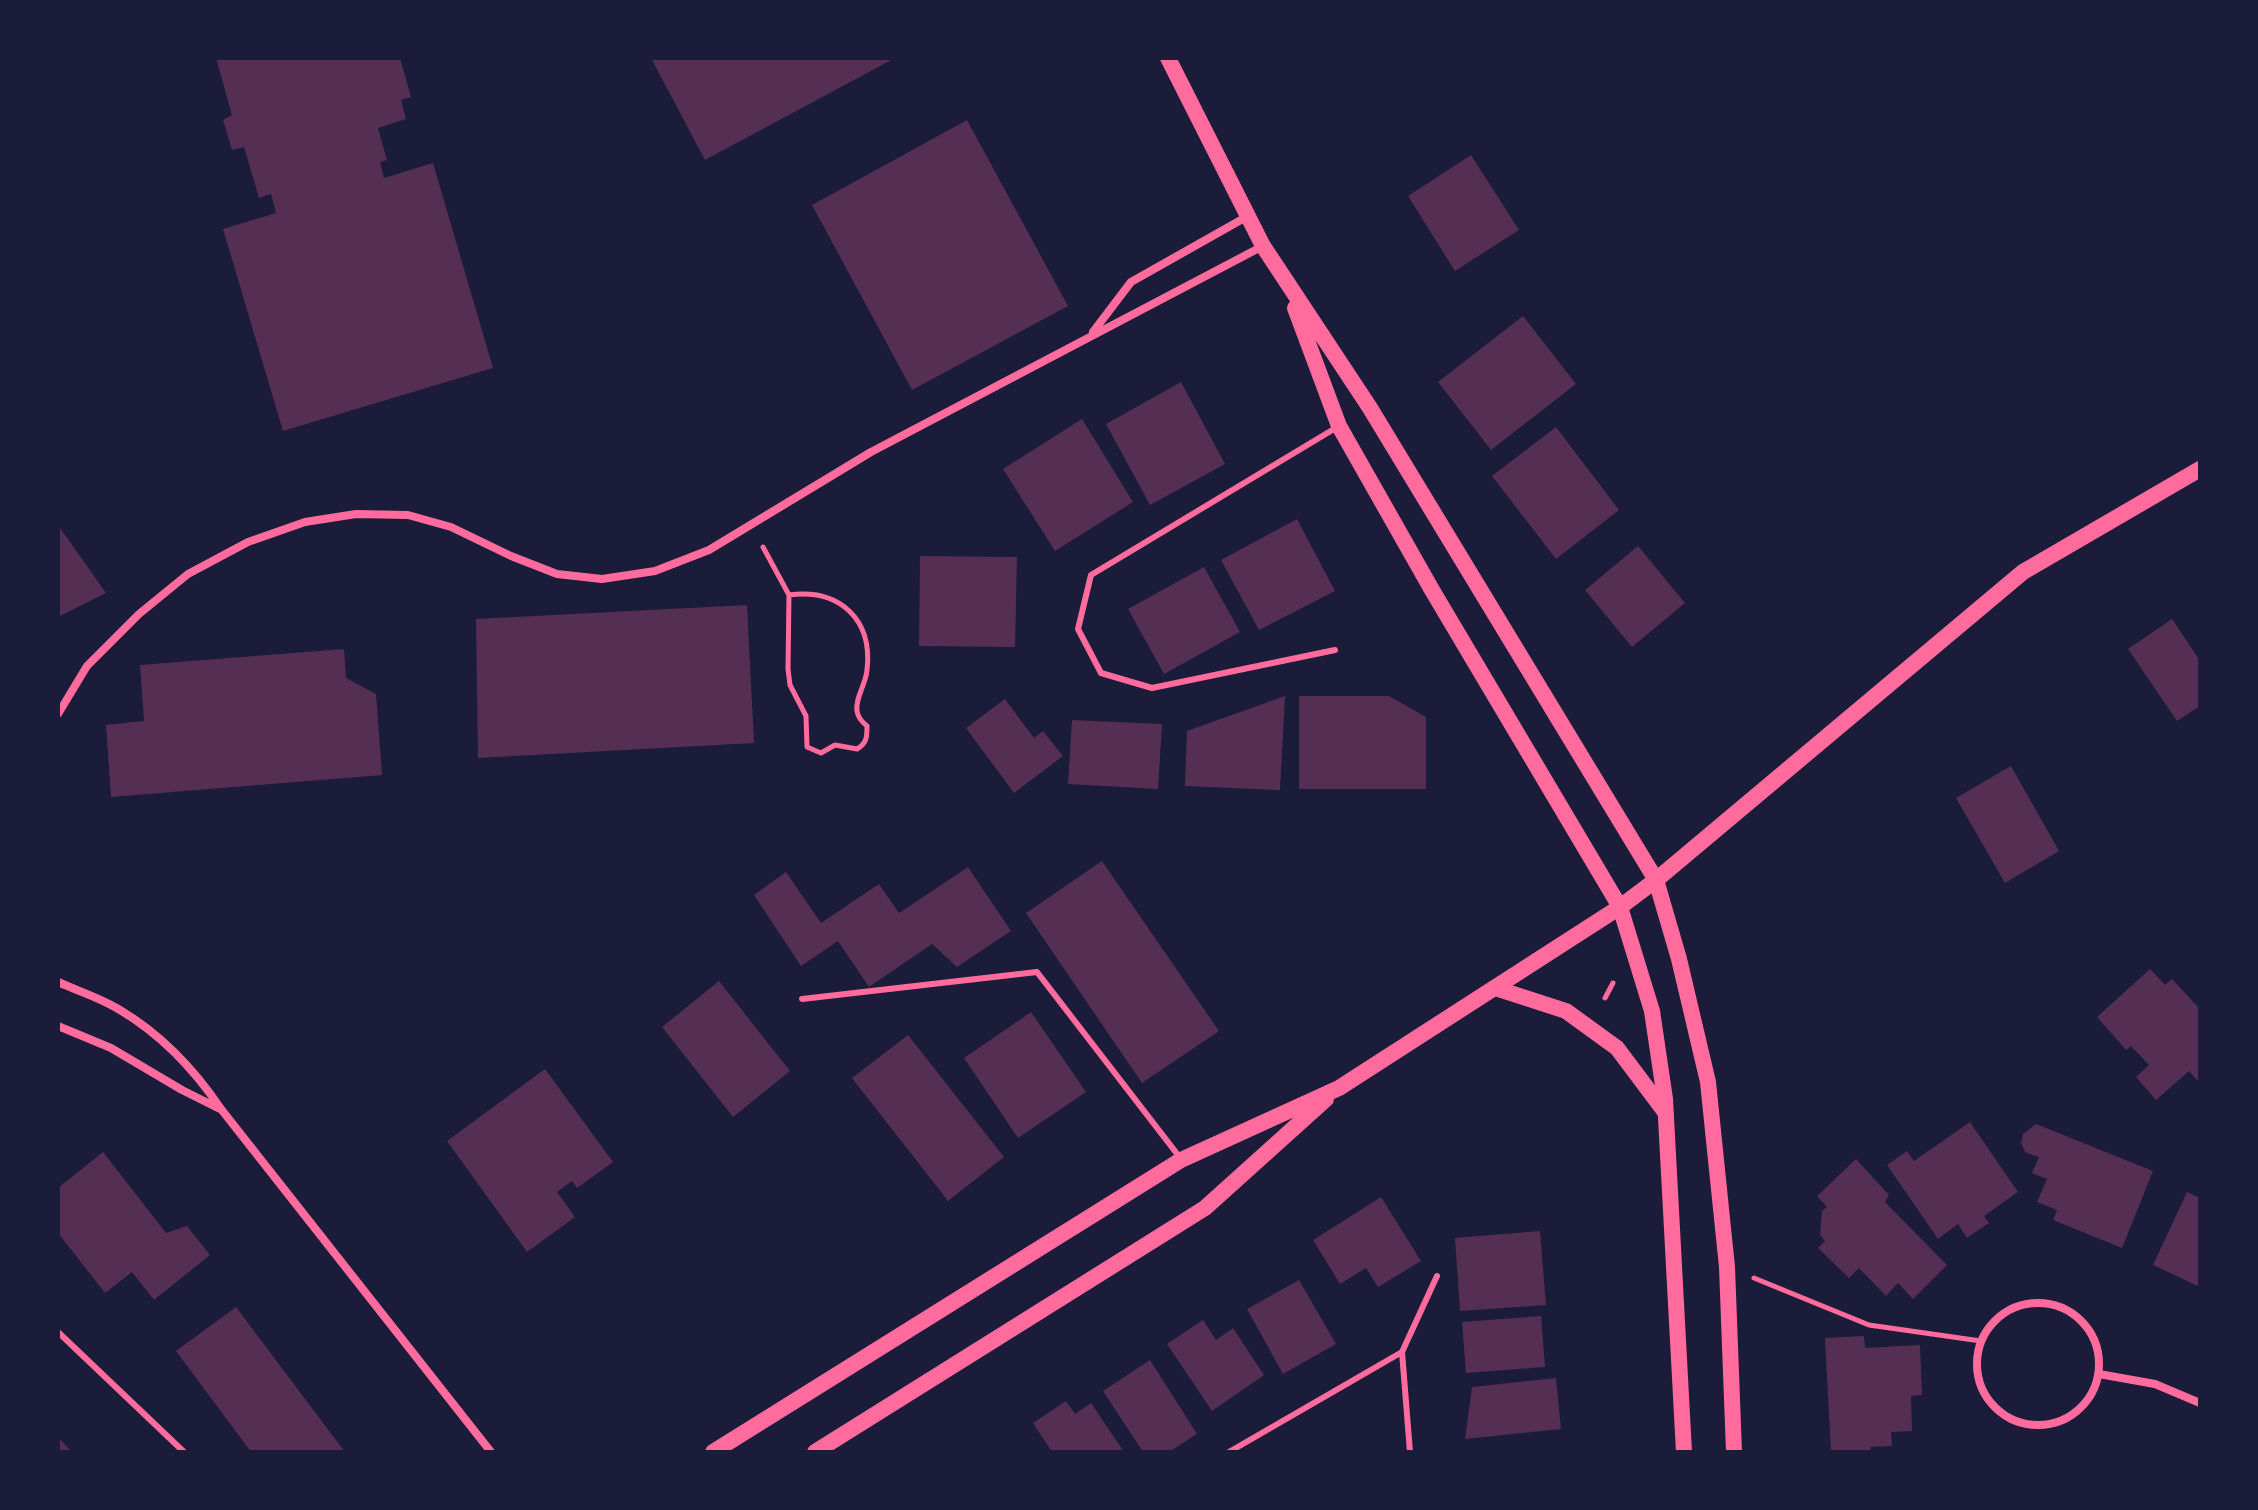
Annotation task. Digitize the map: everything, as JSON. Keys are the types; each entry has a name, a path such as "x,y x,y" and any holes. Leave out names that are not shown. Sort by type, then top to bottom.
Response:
{"main road":[{"path":"1168,58 1263,246 1370,408 1656,880 1679,959 1708,1082 1727,1267 1734,1452"},
{"path":"1285,280 1339,426 1432,590 1620,907 1652,1011 1666,1114 1684,1452"},
{"path":"713,1452 1181,1160 1339,1088 1620,907 2023,572 2200,469"},
{"path":"1495,988 1566,1011 1617,1048 1666,1114"},
{"path":"815,1452 1205,1208 1339,1088"}],"street":[{"path":"1090,336 1131,282 1248,216"},
{"path":"58,714 87,666 139,614 188,574 248,542 305,522 356,514 408,515 451,527 557,574 602,579 655,571 709,550 871,452 1263,246"},
{"path":"58,982 119,1009 161,1039 197,1075 491,1452"},
{"path":"58,1026 111,1048 221,1109"},
{"path":"2042,1302 2066,1309 2086,1325 2098,1348 2099,1374 2090,1398 2071,1416 2047,1425 2021,1424 1998,1412 1982,1392 1976,1367 1981,1341 1994,1320 2016,1306 2042,1302"},
{"path":"2099,1374 2155,1384 2200,1403"}],"lane":[{"path":"1335,650 1152,688 1101,673 1078,629 1091,575 1339,426"},
{"path":"802,999 1037,972 1181,1160"},
{"path":"1410,1452 1402,1352 1437,1276"},
{"path":"58,1332 184,1452"},
{"path":"1229,1452 1402,1352"}],"path":[{"path":"751,525 789,595 788,669 790,685 806,716 807,747 821,753 835,745 857,749 864,745 867,737 867,726 856,709 868,668 863,626 853,613 835,600 789,595"},
{"path":"1605,998 1610,986 1606,975"},
{"path":"1727,1267 1869,1325 1981,1341"}],"building":[{"path":"216,58 400,58 411,97 401,100 406,119 378,128 387,160 380,162 384,178 433,163 493,368 283,431 223,229 276,213 271,194 259,198 244,147 232,150 223,120 232,115"},
{"path":"651,58 895,58 705,160"},
{"path":"967,120 1068,306 912,390 812,205"},
{"path":"1471,155 1519,230 1455,271 1408,196"},
{"path":"1523,316 1576,384 1491,450 1438,382"},
{"path":"1181,382 1225,464 1150,505 1106,424"},
{"path":"1082,419 1133,502 1055,551 1003,469"},
{"path":"1556,427 1619,510 1556,559 1492,476"},
{"path":"1297,519 1335,591 1259,630 1221,560"},
{"path":"58,525 106,593 58,617"},
{"path":"1638,546 1685,603 1632,647 1585,590"},
{"path":"920,556 1017,557 1015,647 919,646"},
{"path":"1204,567 1240,632 1164,674 1128,609"},
{"path":"747,605 754,743 478,758 476,619"},
{"path":"2172,619 2200,661 2200,706 2177,721 2128,649"},
{"path":"344,649 346,678 376,694 382,775 111,797 106,725 144,721 140,665"},
{"path":"1285,696 1280,790 1185,786 1187,731"},
{"path":"1299,696 1389,696 1426,717 1426,789 1299,789"},
{"path":"1005,699 1034,738 1043,731 1063,756 1014,793 966,728"},
{"path":"1072,720 1162,724 1158,789 1068,784"},
{"path":"2011,766 2059,851 2005,883 1956,798"},
{"path":"1102,861 1219,1031 1142,1083 1026,913"},
{"path":"968,867 1011,931 957,967 932,944 869,987 838,941 801,966 754,895 786,872 821,923 879,884 899,913"},
{"path":"2150,969 2165,985 2172,979 2200,1009 2200,1079 2198,1081 2189,1071 2156,1100 2136,1077 2149,1065 2131,1046 2126,1050 2097,1017"},
{"path":"719,981 790,1071 733,1117 662,1027"},
{"path":"1031,1012 1086,1092 1018,1138 964,1058"},
{"path":"908,1035 1004,1157 948,1201 852,1078"},
{"path":"545,1069 613,1162 577,1188 572,1181 557,1192 575,1217 527,1252 447,1141"},
{"path":"1970,1122 2018,1192 1984,1216 1989,1223 1967,1238 1958,1224 1938,1239 1887,1165 1907,1151 1914,1161"},
{"path":"2036,1124 2153,1171 2122,1248 2053,1220 2057,1210 2037,1202 2047,1179 2032,1173 2039,1157 2025,1152 2021,1143 2023,1134"},
{"path":"103,1152 166,1233 187,1226 210,1255 154,1300 132,1272 105,1293 58,1233 58,1188"},
{"path":"1856,1159 1889,1195 1885,1202 1947,1265 1913,1299 1898,1283 1886,1296 1859,1268 1849,1278 1818,1248 1825,1241 1820,1235 1822,1211 1827,1207 1817,1196"},
{"path":"2187,1192 2200,1198 2200,1287 2153,1265"},
{"path":"1381,1197 1421,1261 1378,1287 1366,1268 1340,1284 1313,1240"},
{"path":"1540,1231 1546,1305 1460,1311 1455,1238"},
{"path":"1299,1280 1336,1344 1283,1374 1247,1309"},
{"path":"236,1307 345,1452 251,1452 176,1351"},
{"path":"1541,1316 1545,1367 1466,1373 1462,1322"},
{"path":"1203,1320 1216,1340 1233,1328 1264,1375 1212,1411 1167,1344"},
{"path":"1864,1336 1865,1348 1920,1345 1922,1395 1911,1396 1912,1431 1891,1432 1892,1446 1870,1447 1871,1452 1831,1452 1825,1338"},
{"path":"1150,1360 1197,1434 1169,1452 1143,1452 1103,1391"},
{"path":"1556,1378 1561,1429 1465,1439 1472,1387"},
{"path":"1066,1401 1075,1414 1091,1403 1124,1452 1052,1452 1033,1423"},
{"path":"58,1437 72,1452 58,1452"}]}
